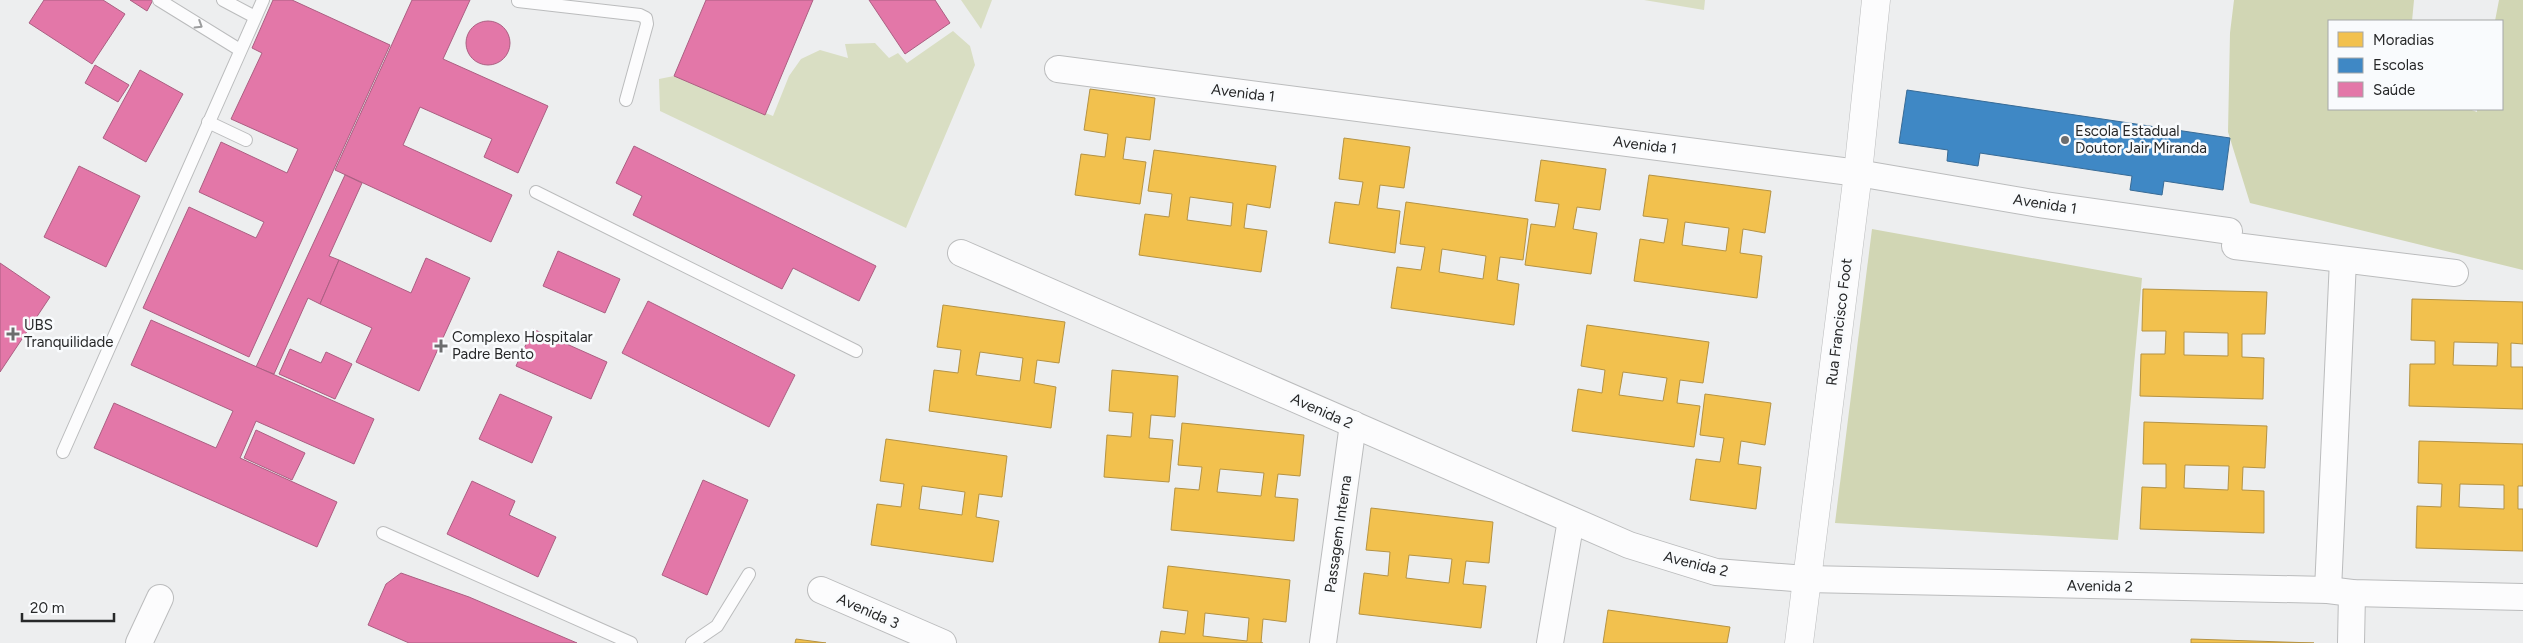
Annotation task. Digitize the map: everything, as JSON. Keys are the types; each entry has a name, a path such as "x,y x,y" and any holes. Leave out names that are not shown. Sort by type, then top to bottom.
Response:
{"street":[{"name":"Rua Francisco Foot","path":"1799,643 1858,172 1876,0"},
{"name":"Avenida 1","path":"1058,68 1858,172 2343,260 2455,273"},
{"name":"Avenida 2","path":"962,253 1629,546 1716,572 1806,580 2523,597"},
{"path":"2343,260 2340,592 2351,643"},
{"name":"Passagem Interna","path":"1323,643 1352,424"},
{"path":"1550,643 1571,520"},
{"name":"Avenida 3","path":"821,590 943,643"},
{"path":"139,643 160,598"}],"lane":[{"path":"158,0 240,50"},
{"path":"223,0 255,17"},
{"path":"63,452 263,0"},
{"path":"518,1 640,15 646,18 647,24 626,100"},
{"path":"208,122 246,140"},
{"path":"536,192 856,351"},
{"path":"382,533 631,643"},
{"path":"692,643 717,626 749,574"}],"green space":[{"path":"961,0 992,0 981,29"},
{"path":"1644,0 1705,0 1704,10"},
{"path":"2234,0 2414,0 2412,20 2328,20 2328,110 2472,110 2477,112 2477,110 2503,110 2503,20 2495,20 2499,0 2523,0 2523,270 2250,203 2228,132 2230,33"},
{"path":"953,31 970,46 975,65 906,228 660,111 659,79 674,76 773,116 789,76 801,59 820,50 848,58 845,44 875,43 889,58 898,53 907,63"},
{"path":"1872,229 2142,278 2118,540 1835,523"}],"building: Moradias":[{"path":"1090,89 1155,98 1150,140 1126,137 1123,159 1146,162 1140,204 1075,195 1081,154 1105,157 1108,134 1084,130"},
{"path":"1344,138 1410,147 1404,188 1380,185 1377,208 1400,211 1395,253 1329,243 1335,202 1359,205 1363,182 1339,179"},
{"path":"1154,150 1276,166 1270,208 1247,204 1244,228 1267,231 1261,272 1139,255 1145,214 1169,217 1172,194 1148,191","holes":["1190,197 1233,203 1231,226 1187,220"]},
{"path":"1541,160 1606,169 1600,210 1577,207 1573,229 1597,233 1591,274 1525,265 1531,224 1555,227 1559,204 1535,201"},
{"path":"1649,175 1771,191 1765,233 1743,229 1740,253 1762,256 1757,298 1634,281 1640,239 1664,243 1668,219 1643,216","holes":["1685,222 1729,228 1726,251 1682,245"]},
{"path":"1406,202 1528,219 1523,260 1500,257 1497,280 1519,284 1514,325 1391,308 1397,267 1421,270 1425,247 1400,244","holes":["1442,249 1486,256 1483,279 1439,272"]},
{"path":"2143,289 2267,292 2265,334 2242,334 2242,357 2264,358 2263,399 2140,396 2141,354 2165,354 2166,331 2142,331","holes":["2184,332 2228,333 2228,356 2184,355"]},
{"path":"2412,299 2523,302 2523,344 2511,343 2511,367 2523,367 2523,409 2409,406 2410,364 2435,364 2435,341 2411,340","holes":["2454,342 2498,343 2497,366 2453,365"]},
{"path":"943,305 1065,322 1059,363 1037,360 1034,383 1056,387 1051,428 929,411 934,370 958,373 961,350 937,347","holes":["980,352 1023,358 1020,381 976,375"]},
{"path":"1587,325 1709,342 1703,383 1680,380 1677,403 1700,406 1694,447 1572,431 1578,389 1602,393 1605,370 1581,366","holes":["1623,372 1667,378 1663,401 1619,395"]},
{"path":"1112,370 1178,376 1175,417 1151,415 1149,438 1173,440 1169,482 1104,477 1107,435 1131,437 1133,413 1109,411"},
{"path":"1705,394 1771,403 1765,445 1741,441 1738,464 1761,467 1756,509 1690,500 1696,459 1720,462 1724,438 1700,435"},
{"path":"2144,422 2267,426 2265,468 2243,467 2242,490 2264,491 2264,533 2140,529 2142,487 2166,488 2166,464 2143,464","holes":["2185,465 2229,466 2228,490 2184,488"]},
{"path":"1182,423 1304,435 1300,476 1278,474 1275,497 1298,499 1294,541 1171,530 1175,488 1199,490 1202,467 1178,465","holes":["1220,469 1264,473 1261,496 1217,492"]},
{"path":"886,439 1007,456 1002,497 979,494 976,517 999,521 993,562 871,545 877,504 901,507 904,484 880,481","holes":["922,486 965,492 962,515 919,509"]},
{"path":"2419,441 2523,444 2523,486 2518,486 2518,509 2523,509 2523,551 2416,548 2417,506 2441,507 2442,484 2418,483","holes":["2460,484 2504,485 2504,509 2459,507"]},
{"path":"1371,508 1493,522 1489,563 1466,561 1463,584 1486,586 1481,628 1359,614 1364,573 1388,576 1390,552 1366,550","holes":["1409,555 1452,559 1449,583 1406,578"]},
{"path":"1168,566 1290,580 1286,622 1263,619 1261,643 1159,643 1161,631 1185,634 1188,611 1163,608","holes":["1205,613 1249,618 1247,641 1203,636"]},
{"path":"1608,610 1730,627 1727,643 1603,643"},
{"path":"796,639 826,643 795,643"},
{"path":"2191,639 2314,643 2191,643"}],"building: Escolas":[{"name":"Escola Estadual Doutor Jair Miranda","path":"1907,90 2230,138 2223,190 2164,181 2162,195 2130,190 2132,176 1980,153 1978,166 1947,161 1948,150 1899,143"}],"building: Saúde":[{"path":"44,0 103,0 125,14 92,64 29,23"},
{"path":"130,0 153,0 147,11"},
{"path":"273,0 292,0 390,45 249,357 143,308 189,207 256,238 264,222 199,192 221,142 287,173 298,149 231,119 262,53 252,48"},
{"path":"412,0 470,0 443,59 548,106 518,173 484,157 492,139 420,107 403,145 512,195 491,242 335,170"},
{"path":"706,0 813,0 765,115 674,76"},
{"path":"869,0 935,0 950,23 905,54"},
{"path":"488,21 500,25 506,31 510,43 506,55 500,61 488,65 476,61 470,55 466,43 470,31 476,25"},
{"path":"95,65 129,85 118,102 85,83"},
{"path":"140,70 183,94 146,162 103,138"},
{"path":"634,146 876,266 859,301 793,268 782,289 633,215 642,196 616,183"},
{"path":"79,166 140,196 106,267 44,237"},
{"path":"345,175 362,183 329,256 339,260 320,304 308,298 274,374 256,367"},
{"path":"558,251 620,279 605,313 543,286"},
{"path":"426,258 470,278 419,391 356,362 372,328 320,304 339,260 411,293"},
{"name":"UBS Tranquilidade","path":"0,263 50,297 0,372"},
{"path":"648,301 795,375 769,427 622,353"},
{"path":"151,320 374,419 354,464 256,421 240,458 337,502 317,547 94,448 114,403 216,448 233,411 131,365"},
{"path":"533,329 607,362 591,399 516,366"},
{"path":"290,349 321,363 326,352 352,364 335,399 279,374"},
{"path":"500,394 552,417 532,463 479,439"},
{"path":"256,430 305,453 292,480 244,458"},
{"path":"703,480 748,500 707,595 662,575"},
{"path":"472,481 515,501 509,515 556,537 538,577 447,534"},
{"path":"401,573 469,597 577,643 409,643 368,625 386,584"}],"place":[{"name":"Escola Estadual Doutor Jair Miranda","path":"2065,140"},
{"name":"UBS Tranquilidade","path":"13,334"},
{"name":"Complexo Hospitalar Padre Bento","path":"441,346"}]}
